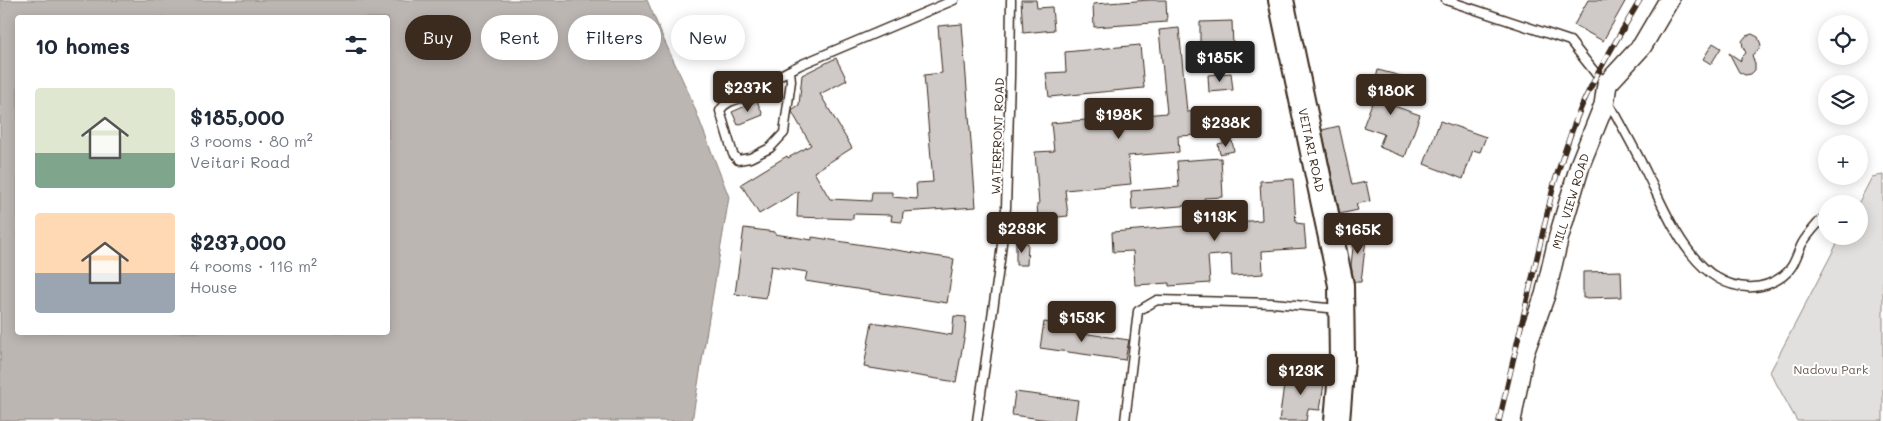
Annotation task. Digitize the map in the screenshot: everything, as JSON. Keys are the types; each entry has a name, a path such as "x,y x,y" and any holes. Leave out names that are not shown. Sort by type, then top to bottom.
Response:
{"main road":[{"name":"VEITARI ROAD","path":"1281,0 1341,285 1342,361 1337,421"}],"street":[{"path":"1607,84 1642,46 1668,0"},
{"name":"MILL VIEW ROAD","path":"1510,421 1524,353 1545,296 1559,236 1581,162 1604,105 1607,84"}],"lane":[{"path":"790,70 791,81 784,133 770,148 750,158 738,160 733,154 720,111 723,106 730,101 761,92 790,70 954,0"},
{"name":"WATERFRONT ROAD","path":"976,421 1006,208 1011,0"},
{"path":"1446,0 1570,41 1596,75 1607,84"},
{"path":"1604,105 1611,108 1616,115 1684,244 1707,271 1723,282 1751,288 1770,284 1777,280 1790,270 1808,236 1818,224"},
{"path":"1125,421 1138,311 1157,300 1273,303 1341,309"}],"green space":[{"name":"Nadovu Park","path":"1883,175 1883,421 1797,421 1770,372 1836,245 1868,245 1868,195 1863,195 1872,177"}],"shaded area":[{"path":"0,0 647,0 653,15 568,15 568,60 661,60 661,33 671,55 671,60 673,60 690,96 729,197 692,421 0,421"}],"building":[{"path":"1021,0 1036,0 1037,8 1052,7 1054,30 1023,33"},
{"path":"1166,0 1167,22 1094,27 1093,4"},
{"path":"1588,0 1626,0 1603,41 1574,25"},
{"path":"1232,21 1233,48 1200,49 1200,22"},
{"path":"962,24 976,207 903,212 902,222 891,221 892,215 853,214 853,219 797,217 798,191 759,214 741,184 787,156 788,158 811,145 792,112 799,105 802,75 836,58 847,80 820,94 852,148 814,172 830,199 871,201 872,192 892,192 892,197 917,199 916,183 933,182 924,75 942,73 938,26"},
{"path":"1179,28 1187,112 1219,109 1221,134 1178,136 1179,152 1128,156 1131,184 1065,190 1068,216 1038,219 1037,204 1039,204 1035,152 1054,151 1051,123 1167,113 1159,30"},
{"path":"1752,34 1758,37 1761,45 1752,55 1755,70 1751,74 1745,75 1739,72 1729,53 1741,61 1741,58 1746,53 1742,41 1746,36"},
{"path":"1713,43 1721,48 1711,64 1703,59"},
{"path":"1140,45 1144,88 1049,97 1046,73 1066,72 1065,52"},
{"path":"1378,70 1401,76 1394,106 1420,115 1405,157 1379,147 1384,134 1363,127 1378,87 1374,86"},
{"path":"1231,73 1233,90 1209,92 1208,75"},
{"path":"757,101 763,115 738,125 732,112"},
{"path":"1440,121 1486,137 1480,152 1473,150 1463,179 1424,164"},
{"path":"1339,126 1352,185 1366,182 1370,201 1356,204 1358,210 1340,214 1322,130"},
{"path":"1232,141 1234,151 1220,154 1218,144"},
{"path":"1221,158 1223,197 1204,198 1205,204 1132,210 1131,191 1179,187 1177,161"},
{"path":"1293,179 1296,223 1304,224 1306,248 1262,251 1263,274 1232,276 1231,254 1208,256 1210,283 1169,286 1169,283 1135,285 1133,251 1113,252 1112,232 1262,220 1260,181"},
{"path":"744,228 812,240 812,237 954,259 947,303 805,281 807,272 771,266 766,298 735,294"},
{"path":"1355,230 1367,231 1361,282 1354,282 1351,265"},
{"path":"1016,242 1028,243 1027,265 1016,265"},
{"path":"1621,271 1622,297 1583,298 1583,272"},
{"path":"954,316 966,317 956,382 864,367 872,322 952,335"},
{"path":"1044,322 1068,325 1068,331 1129,340 1125,360 1040,348"},
{"path":"1286,371 1325,377 1320,410 1308,409 1306,421 1279,421"},
{"path":"1015,392 1078,400 1075,421 1056,421 1012,415"}],"railway":[{"path":"1499,421 1554,184 1564,152 1590,88 1640,0"}]}
